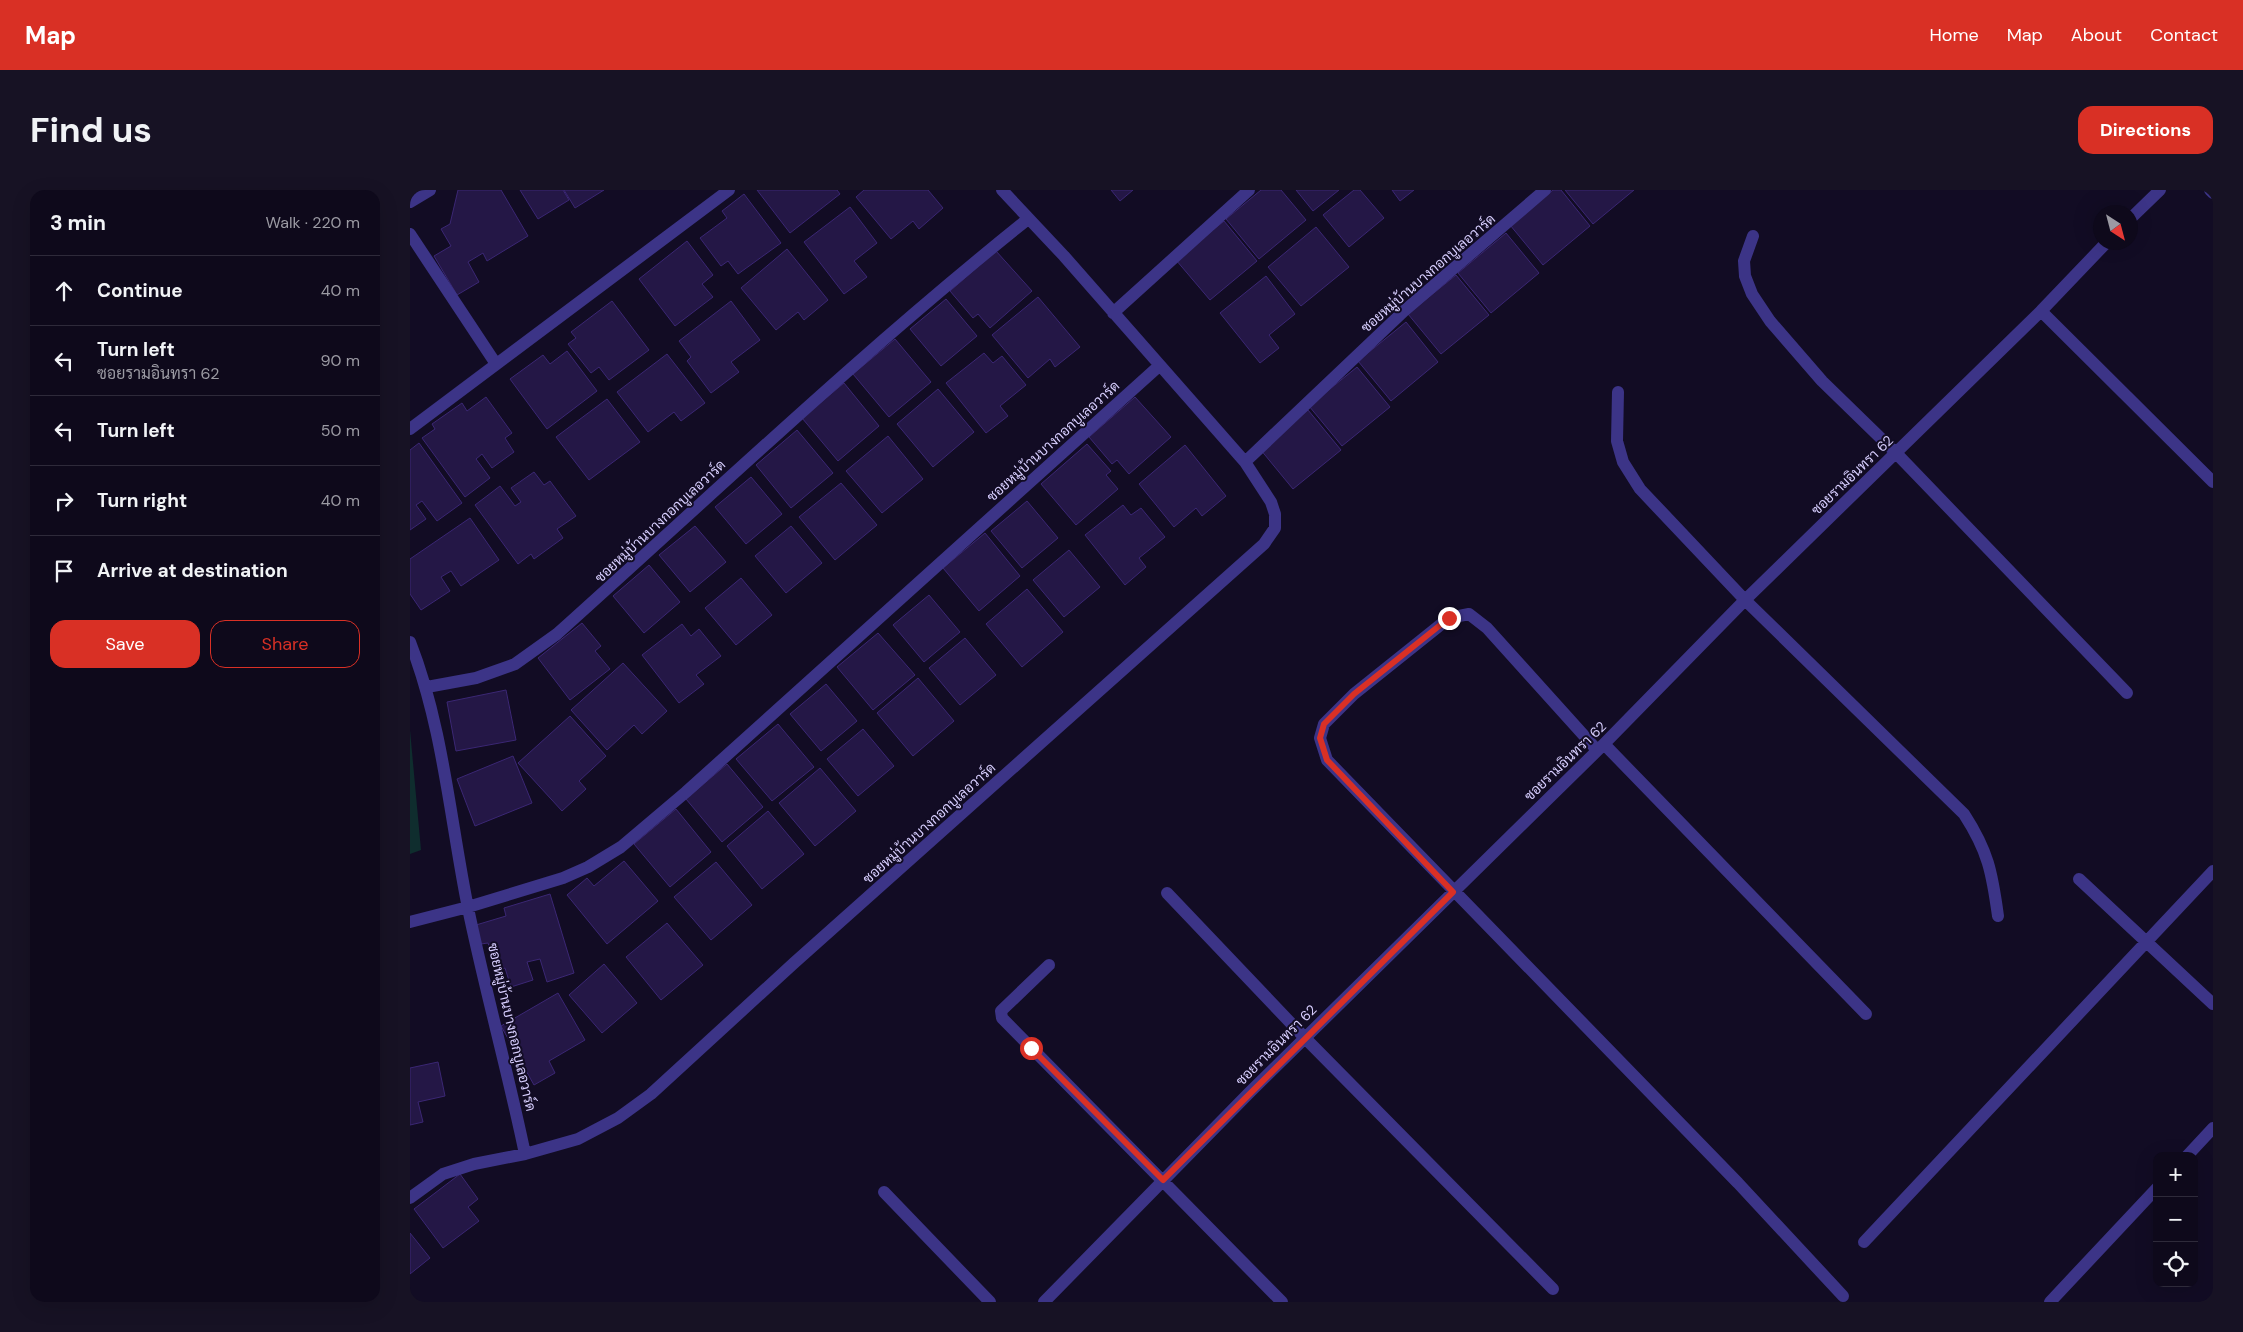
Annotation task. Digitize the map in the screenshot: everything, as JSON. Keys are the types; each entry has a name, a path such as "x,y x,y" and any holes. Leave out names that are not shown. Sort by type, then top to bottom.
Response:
{"street":[{"path":"410,202 430,190"},
{"path":"410,429 729,190"},
{"name":"ซอยหมู่บ้านบางกอกบูเลอวาร์ด","path":"410,1198 443,1174 474,1164 525,1154 578,1139 618,1118 651,1094 1264,544 1275,528 1271,502 1245,462 1064,256 1002,190"},
{"path":"1113,313 1249,190"},
{"name":"ซอยหมู่บ้านบางกอกบูเลอวาร์ด","path":"1245,462 1404,311 1545,190"},
{"path":"2138,211 2160,190"},
{"path":"2210,190 2213,193"},
{"name":"ซอยหมู่บ้านบางกอกบูเลอวาร์ด","path":"427,687 476,678 515,664 557,634 796,415 953,279 1028,219"},
{"path":"410,234 496,364"},
{"path":"1753,236 1744,261 1745,276 1752,294 1770,321 1822,381 1896,453 2127,693"},
{"name":"ซอยรามอินทรา 62","path":"1044,1302 1305,1038 1601,747 1745,600 2041,311 2099,250"},
{"path":"2041,311 2213,482"},
{"name":"ซอยหมู่บ้านบางกอกบูเลอวาร์ด","path":"410,922 468,907 563,878 588,867 621,847 686,792 1159,366"},
{"path":"1618,392 1617,440 1623,462 1640,489 1745,600 1964,814 1980,839 1992,872 1998,916"},
{"path":"1843,1296 1738,1183 1453,892 1327,760 1320,738 1324,724 1354,694 1449,618 1469,614 1487,628 1601,747 1866,1014"},
{"name":"ซอยหมู่บ้านบางกอกบูเลอวาร์ด","path":"410,642 427,687 468,907 508,1071 525,1154"},
{"path":"1864,1242 2213,871"},
{"path":"2079,878 2213,1004"},
{"path":"1167,893 1305,1038 1553,1289"},
{"path":"1050,964 1001,1012 1002,1018 1282,1302"},
{"path":"2191,1152 2213,1128"},
{"path":"884,1192 990,1302"},
{"path":"2050,1302 2153,1192"}],"green space":[{"path":"410,730 421,850 410,854"}],"building":[{"path":"458,190 501,190 528,236 487,261 483,253 468,262 479,282 457,295 434,256 451,246 441,229 450,224"},
{"path":"520,190 563,190 569,200 538,219"},
{"path":"564,190 604,190 575,208"},
{"path":"757,190 837,190 840,194 790,233"},
{"path":"864,190 928,190 943,208 919,229 913,221 891,239 856,197"},
{"path":"1111,190 1133,190 1120,201"},
{"path":"1261,190 1281,190 1306,220 1259,259 1226,219"},
{"path":"1296,190 1339,190 1313,211"},
{"path":"1354,190 1360,190 1384,218 1349,247 1323,215"},
{"path":"1392,190 1414,190 1400,201"},
{"path":"1553,190 1561,190 1590,226 1543,265 1510,225"},
{"path":"1565,190 1634,190 1593,224"},
{"path":"744,194 781,243 738,274 728,261 721,266 700,238 727,218 722,211"},
{"path":"850,207 877,243 854,261 867,277 844,294 804,242"},
{"path":"1224,221 1257,261 1210,300 1176,260"},
{"path":"1316,227 1349,267 1301,306 1268,267"},
{"path":"1506,233 1539,273 1491,313 1458,273"},
{"path":"687,241 713,275 702,284 713,297 675,326 639,279"},
{"path":"787,249 828,300 804,320 798,312 776,330 741,288"},
{"path":"996,251 1032,291 990,328 978,314 973,318 950,291"},
{"path":"1456,275 1489,315 1441,354 1408,314"},
{"path":"1266,276 1295,314 1269,335 1279,348 1260,363 1220,313"},
{"path":"1038,297 1080,347 1055,367 1050,359 1028,378 992,335"},
{"path":"946,299 977,336 941,366 910,329"},
{"path":"612,301 649,350 609,380 599,367 591,373 568,344 576,338 571,332"},
{"path":"731,301 760,340 731,362 739,372 711,393 687,361 691,357 679,341"},
{"path":"1406,322 1438,362 1391,401 1358,361"},
{"path":"895,339 931,382 889,417 853,374"},
{"path":"567,351 597,391 547,429 510,379 543,355 550,364"},
{"path":"984,353 993,363 1002,356 1026,385 1000,406 1008,416 986,433 946,383"},
{"path":"667,354 705,403 681,421 674,412 648,432 617,392"},
{"path":"1357,367 1390,407 1342,446 1309,406"},
{"path":"844,383 879,426 838,461 802,418"},
{"path":"938,389 974,432 933,467 897,424"},
{"path":"486,397 512,433 505,438 514,452 492,468 482,454 476,459 490,478 465,497 422,438 435,429 432,424 462,403 467,411"},
{"path":"1135,397 1171,437 1129,474 1117,460 1112,464 1089,437"},
{"path":"607,399 640,442 589,480 556,437"},
{"path":"1308,410 1341,450 1293,489 1260,449"},
{"path":"797,430 833,473 791,508 756,465"},
{"path":"888,436 923,479 882,513 846,471"},
{"path":"419,443 462,503 437,521 422,501 416,505 426,519 410,530 410,450"},
{"path":"1087,444 1111,471 1106,475 1118,489 1076,525 1041,484"},
{"path":"1185,445 1226,496 1202,516 1196,508 1174,527 1139,484"},
{"path":"534,472 544,485 550,481 576,516 557,529 563,538 534,559 531,554 518,564 475,505 500,486 515,506 521,502 511,488"},
{"path":"751,477 782,514 746,544 715,507"},
{"path":"841,483 877,525 835,560 799,517"},
{"path":"1027,501 1058,538 1022,568 991,531"},
{"path":"1123,505 1131,515 1141,508 1165,537 1139,558 1146,567 1125,585 1085,535"},
{"path":"470,518 499,560 461,586 451,571 441,577 450,591 421,610 410,594 410,559"},
{"path":"695,526 726,562 690,592 659,555"},
{"path":"791,526 822,563 786,593 755,556"},
{"path":"985,533 1020,576 979,611 943,568"},
{"path":"1069,550 1100,587 1064,617 1033,580"},
{"path":"649,565 680,602 644,633 613,596"},
{"path":"741,578 772,615 736,645 705,608"},
{"path":"1027,589 1063,632 1022,667 986,624"},
{"path":"929,595 960,632 924,662 893,625"},
{"path":"582,623 601,646 595,651 610,669 570,700 538,658"},
{"path":"682,624 691,636 699,629 721,656 696,675 704,684 679,703 642,655"},
{"path":"878,633 915,675 873,710 837,667"},
{"path":"965,638 996,675 960,705 929,668"},
{"path":"623,663 667,711 642,734 634,725 607,750 571,710"},
{"path":"918,678 954,721 913,756 877,713"},
{"path":"826,684 857,721 821,751 790,714"},
{"path":"506,690 516,740 456,751 447,702"},
{"path":"570,716 606,756 579,781 586,789 562,811 518,763"},
{"path":"778,724 814,767 772,801 736,759"},
{"path":"863,729 894,766 858,796 827,759"},
{"path":"513,756 532,803 475,826 457,779"},
{"path":"727,764 763,807 722,842 686,799"},
{"path":"820,768 856,811 815,846 779,803"},
{"path":"676,809 711,852 670,887 634,844"},
{"path":"768,811 804,854 762,889 727,846"},
{"path":"624,861 658,901 607,944 567,895 587,878 594,886"},
{"path":"716,862 752,905 711,940 674,897"},
{"path":"550,894 574,973 547,982 540,959 527,962 533,980 511,987 505,968 497,971 488,943 481,944 476,925 506,916 504,908"},
{"path":"667,923 703,965 661,1000 626,957"},
{"path":"604,964 637,1003 602,1033 569,995"},
{"path":"558,993 585,1040 549,1061 555,1073 534,1085 501,1026"},
{"path":"438,1062 445,1096 418,1102 423,1122 410,1125 410,1068"},
{"path":"460,1174 478,1199 468,1207 479,1221 443,1248 414,1209"},
{"path":"410,1233 430,1258 410,1274"}],"route":[{"path":"1031,1048 1163,1180 1453,892 1327,760 1320,738 1324,724 1354,694 1449,618"}]}
